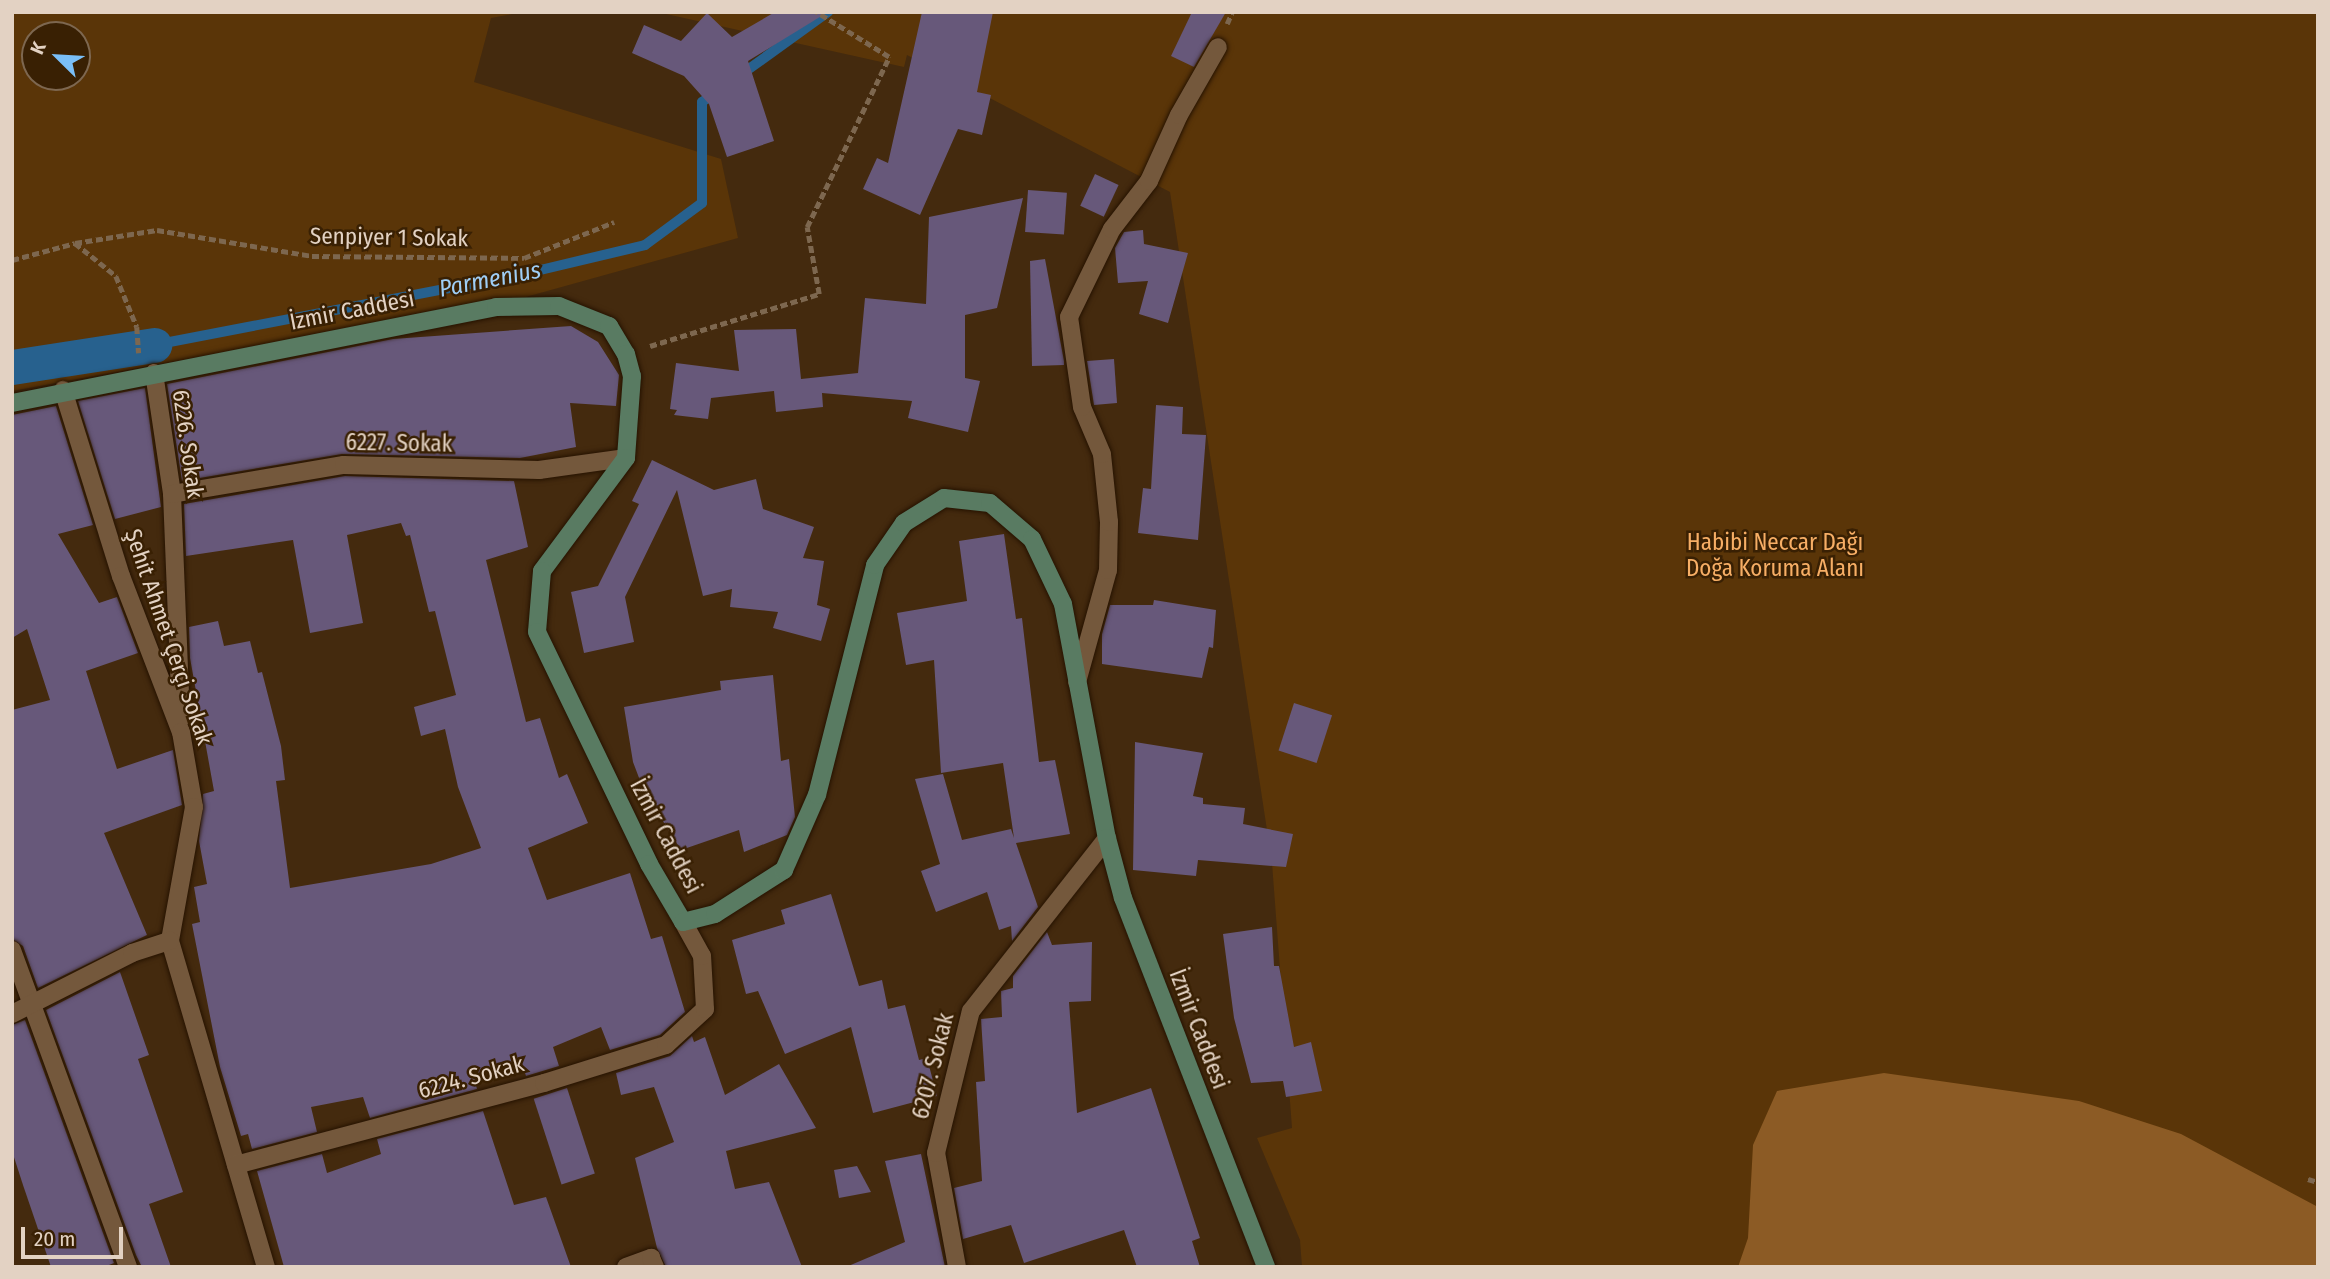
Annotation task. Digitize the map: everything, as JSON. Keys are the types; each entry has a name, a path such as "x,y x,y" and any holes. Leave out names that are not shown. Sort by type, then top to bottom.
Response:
{"street":[{"path":"1077,682 1108,570 1110,522 1102,454 1082,407 1069,317 1112,229 1149,181 1179,115 1218,47"},
{"name":"İzmir Caddesi","path":"12,403 63,390 496,307 559,306 609,327 626,354 632,376 626,458 541,571 537,632 649,864 683,922 715,914 784,870 817,795 875,565 904,523 944,498 990,503 1032,539 1062,604 1107,838 1123,898 1266,1267"},
{"name":"6226. Sokak","path":"154,373 172,494 181,732"},
{"name":"Şehit Ahmet Çerçi Sokak","path":"63,390 121,576 181,732 194,807 170,941 266,1267"},
{"name":"6227. Sokak","path":"172,494 344,465 539,470 626,458"},
{"name":"6207. Sokak","path":"957,1267 936,1153 971,1011 1107,838"},
{"name":"6224. Sokak","path":"236,1165 544,1083 666,1045 705,1009 702,956 683,922"},
{"path":"12,1014 32,1008 132,953 170,941"},
{"path":"12,950 128,1267"},
{"path":"626,1267 651,1258 655,1267"}],"path":[{"path":"626,354 819,294 807,227 889,57 816,12"},
{"name":"Senpiyer 1 Sokak","path":"12,260 75,243 157,230 312,256 524,258 614,222"},
{"path":"75,243 116,276 137,327"},
{"path":"2308,1179 2318,1182"}],"green space":[{"path":"12,12 523,12 491,18 474,82 721,159 738,238 522,298 12,391"},
{"name":"Habibi Neccar Dağı Doğa Koruma Alanı","path":"657,12 2318,12 2318,1267 1302,1267 1300,1240 1257,1138 1292,1128 1272,863 1170,192 907,55 904,67"}],"shaded area":[{"path":"1884,1073 2079,1101 2181,1134 2318,1207 2318,1267 1738,1267 1748,1238 1753,1145 1777,1091"}],"building":[{"path":"775,12 828,12 748,61 774,141 727,157 709,104 684,76 632,53 644,25 681,41 707,13 732,37"},
{"path":"922,12 993,12 977,92 991,95 982,135 958,129 920,215 863,189 877,158 888,163"},
{"path":"1192,12 1226,12 1194,67 1171,56"},
{"path":"1095,174 1119,185 1104,217 1080,206"},
{"path":"1028,190 1067,193 1064,235 1025,232"},
{"path":"1023,198 997,308 965,315 965,378 980,381 968,432 908,418 912,401 822,393 823,407 776,412 774,391 711,398 708,419 674,415 677,410 670,409 676,363 739,371 734,330 796,329 801,379 858,373 865,298 926,304 929,217"},
{"path":"1143,230 1144,244 1188,253 1168,323 1139,314 1148,281 1118,283 1115,248 1124,232"},
{"path":"1045,259 1064,365 1032,366 1030,261"},
{"path":"571,326 598,342 619,375 616,406 570,403 576,447 520,458 342,454 182,481 167,384 393,339"},
{"path":"1114,359 1117,403 1094,405 1087,361"},
{"path":"145,388 161,507 115,519 78,401"},
{"path":"1156,405 1183,407 1182,434 1206,435 1198,540 1138,533 1143,488 1151,489"},
{"path":"56,406 93,525 58,534 99,603 117,597 138,653 86,671 117,769 173,750 182,805 104,833 147,935 38,988 23,946 12,939 12,710 50,700 27,629 12,638 12,415"},
{"path":"652,460 714,490 756,479 763,509 814,527 803,558 824,561 817,605 830,609 821,641 773,628 778,612 730,607 732,589 703,596 677,490 625,597 634,642 584,653 571,592 598,586 639,504 632,501"},
{"path":"345,476 514,481 528,547 486,560 526,722 540,718 559,778 567,774 588,823 528,848 547,900 630,873 651,939 662,936 685,1012 660,1035 610,1050 601,1027 553,1047 559,1066 526,1076 522,1063 473,1074 477,1089 370,1118 363,1097 311,1107 317,1132 252,1149 248,1134 241,1136 220,1067 192,924 200,922 194,887 207,884 199,841 203,794 214,791 190,658 189,627 218,621 224,646 250,641 258,673 262,672 281,746 285,780 276,781 290,888 431,864 481,848 458,787 445,729 421,736 414,707 456,695 435,611 429,612 410,535 406,536 401,523 347,535 363,623 310,633 293,540 186,556 184,504"},
{"path":"1004,534 1016,619 1022,618 1039,762 1055,760 1070,834 1016,843 1038,907 1012,941 1011,926 999,930 987,892 936,912 921,871 940,864 915,779 943,774 962,840 1011,829 1014,838 1003,763 941,773 934,660 906,665 897,613 967,601 959,541"},
{"path":"1154,600 1216,610 1213,648 1209,647 1202,678 1102,664 1102,634 1110,605 1153,605"},
{"path":"773,675 781,761 789,759 795,817 787,835 744,852 739,830 681,850 644,791 633,762 624,707 721,690 720,681"},
{"path":"1294,703 1332,715 1317,763 1279,751"},
{"path":"1135,742 1203,753 1193,796 1203,798 1203,804 1245,808 1243,824 1293,834 1286,867 1198,860 1196,876 1133,870"},
{"path":"831,894 859,986 882,980 888,1009 905,1005 919,1060 927,1058 937,1096 873,1113 851,1027 785,1054 758,991 746,994 732,940 785,924 781,910"},
{"path":"1272,927 1274,966 1279,966 1294,1047 1311,1042 1322,1091 1286,1097 1283,1081 1251,1083 1234,1018 1223,934"},
{"path":"1047,932 1052,945 1092,942 1091,1001 1069,1002 1077,1113 1151,1088 1200,1238 1192,1241 1200,1267 1137,1267 1124,1230 1024,1263 1011,1225 963,1239 954,1188 982,1181 976,1082 985,1081 981,1019 1002,1017 1001,991 1013,988 1013,976"},
{"path":"120,972 149,1055 138,1059 183,1192 149,1204 171,1267 142,1267 136,1255 46,1010"},
{"path":"25,1020 114,1263 104,1267 51,1267 12,1151 12,1025"},
{"path":"692,1036 694,1042 705,1037 725,1095 779,1064 816,1128 726,1151 735,1189 769,1182 802,1267 666,1267 657,1248 635,1158 674,1142 654,1087 621,1095 616,1073 670,1056"},
{"path":"567,1088 595,1174 562,1184 534,1099"},
{"path":"483,1111 514,1205 546,1197 571,1267 284,1267 257,1171 322,1154 327,1173 381,1154 377,1139"},
{"path":"921,1154 945,1267 846,1267 905,1242 885,1161"},
{"path":"857,1166 871,1192 839,1198 834,1170"}],"waterway":[{"name":"Parmenius","path":"739,76 828,12"},
{"name":"Parmenius","path":"154,345 532,272 645,245 702,203 702,102 715,93"},
{"name":"Parmenius","path":"12,367 154,345"}]}
